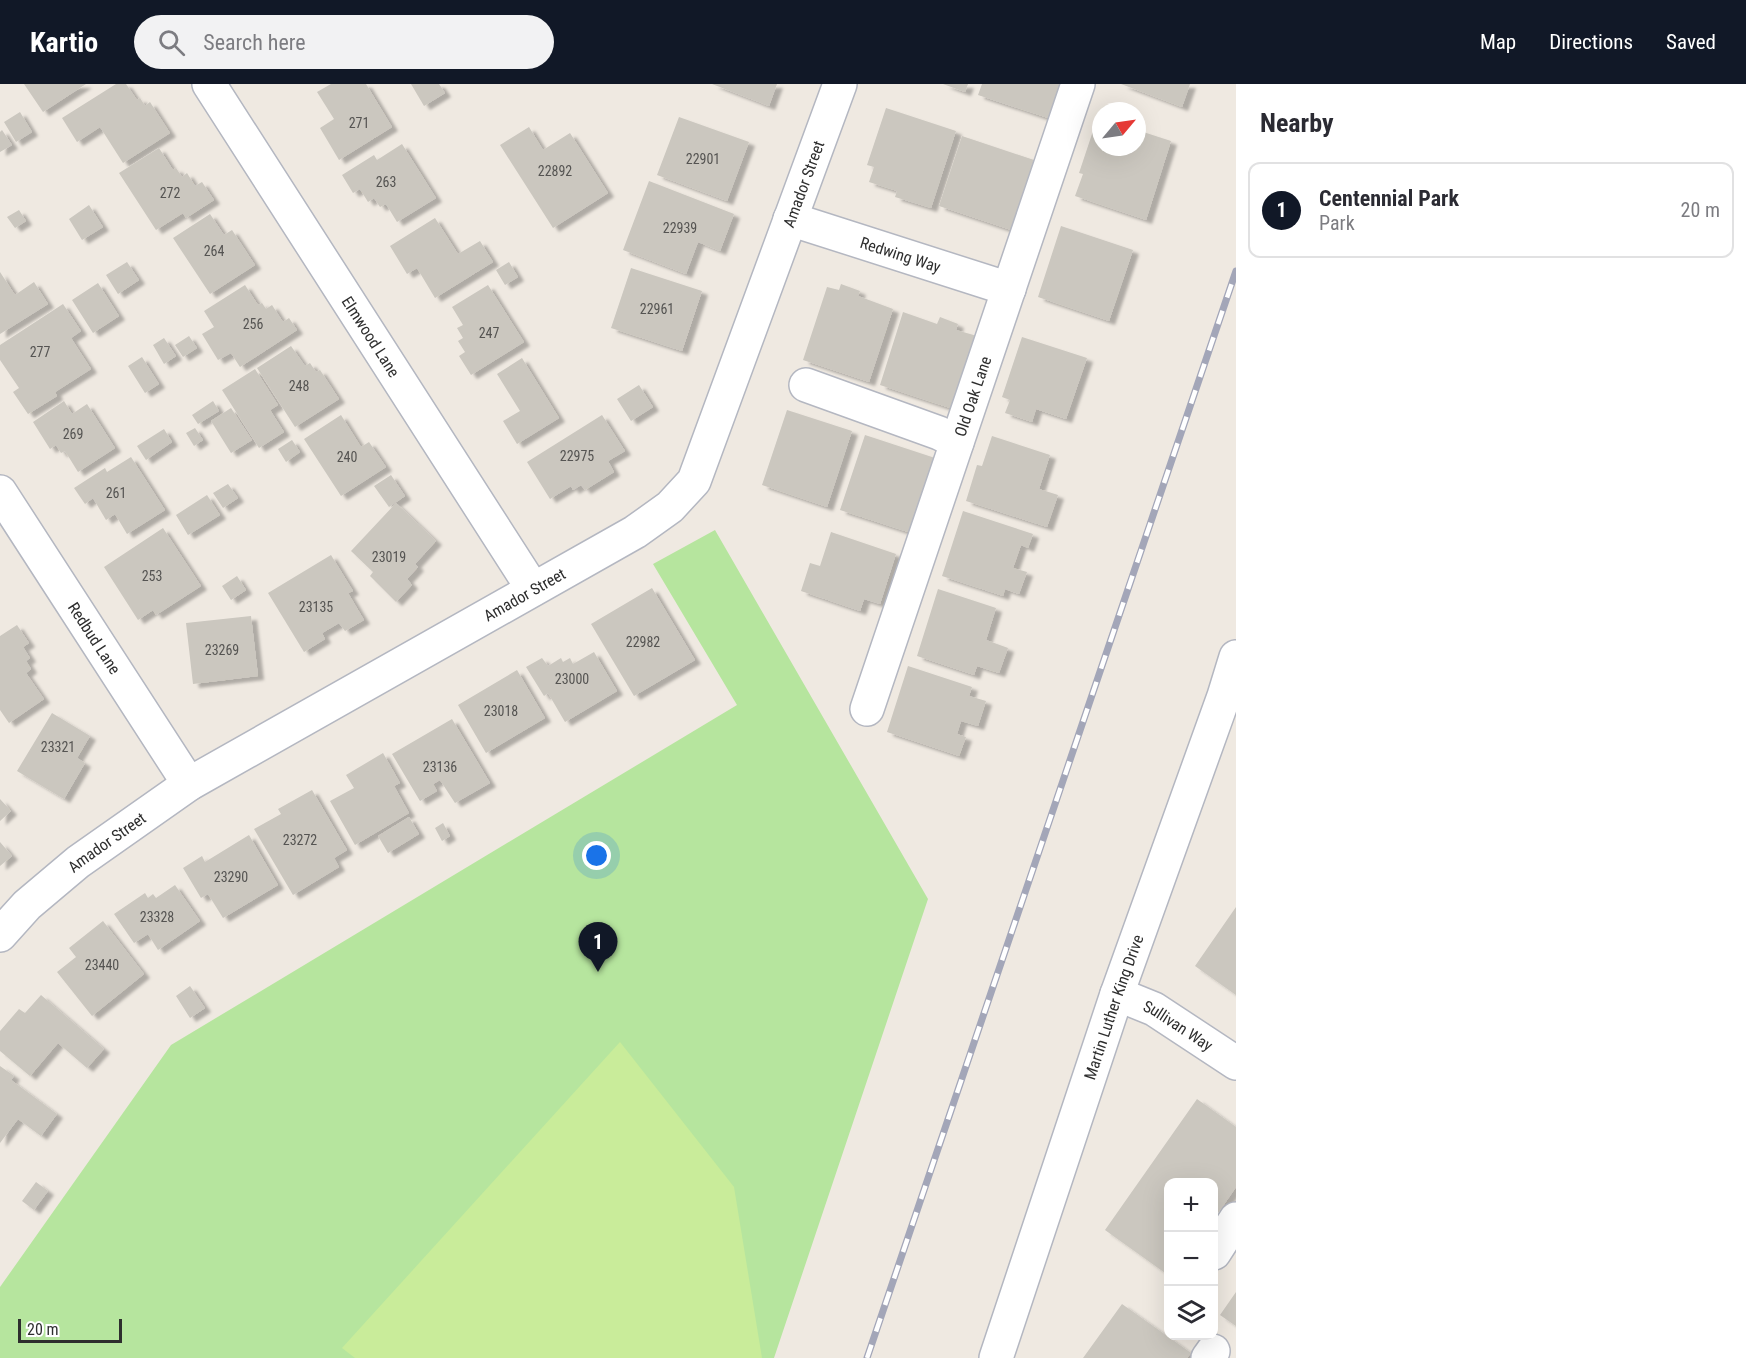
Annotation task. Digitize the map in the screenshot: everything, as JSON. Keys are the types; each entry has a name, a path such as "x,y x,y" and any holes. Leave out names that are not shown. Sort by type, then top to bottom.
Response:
{"street":[{"name":"Elmwood Lane","path":"208,84 534,589"},
{"name":"Amador Street","path":"0,935 27,905 78,862 189,784 636,532 670,507 694,481 840,84"},
{"name":"Old Oak Lane","path":"867,709 1078,84"},
{"name":"Redwing Way","path":"790,219 1009,289"},
{"path":"806,386 939,433 957,442"},
{"name":"Redbud Lane","path":"0,492 189,784"},
{"name":"Martin Luther King Drive","path":"996,1358 1117,994 1236,657"},
{"name":"Sullivan Way","path":"1117,994 1154,1009 1236,1063"},
{"path":"1218,1247 1236,1219"}],"green space":[{"path":"715,530 928,899 774,1358 0,1358 0,1287 171,1045 737,705 653,564"},
{"path":"620,1042 734,1187 762,1358 355,1358 342,1348"}],"building":[{"path":"24,84 86,84 43,112"},
{"path":"116,84 126,84 137,100 140,98 145,106 150,102 170,133 123,163 100,127 77,142 62,118"},
{"path":"331,84 366,84 392,127 339,160 320,128 334,119 317,92"},
{"path":"411,84 439,84 445,93 424,106"},
{"path":"712,84 777,84 769,106"},
{"path":"943,84 968,84 965,92"},
{"path":"982,84 1066,84 1054,120 978,95"},
{"path":"1121,84 1190,84 1182,107"},
{"path":"886,108 956,131 931,208 895,197 897,191 869,182 874,167 867,165"},
{"path":"20,112 32,132 16,142 4,122"},
{"path":"679,117 749,142 727,201 657,175"},
{"path":"529,127 543,150 570,133 608,193 553,228 500,145"},
{"path":"2,130 12,145 0,152 0,132"},
{"path":"1146,133 1171,141 1146,220 1075,196 1083,174 1079,173 1092,134 1092,156 1146,156"},
{"path":"962,136 1037,161 1014,231 939,206"},
{"path":"402,144 436,198 397,222 386,204 380,207 374,198 368,202 360,189 353,193 342,175 374,155 377,160"},
{"path":"159,148 173,170 176,168 182,177 187,173 195,186 202,182 214,200 186,218 183,213 156,230 119,173"},
{"path":"649,181 734,214 720,251 698,242 686,274 623,250"},
{"path":"89,205 103,227 82,240 69,219"},
{"path":"19,210 26,221 15,228 7,217"},
{"path":"210,214 224,235 232,230 255,265 210,294 173,238"},
{"path":"435,218 458,254 480,241 493,262 435,298 417,268 407,274 390,246"},
{"path":"1061,226 1133,250 1109,321 1038,297"},
{"path":"127,262 139,280 118,294 106,275"},
{"path":"509,262 518,277 505,285 496,270"},
{"path":"631,268 702,291 682,351 611,328"},
{"path":"0,272 15,295 34,282 48,304 0,334"},
{"path":"98,283 119,316 93,333 72,300"},
{"path":"841,284 860,291 858,296 893,309 869,382 803,360 827,287 839,290"},
{"path":"245,285 258,305 262,303 266,309 272,305 283,322 289,318 297,330 240,367 231,353 218,360 202,334 214,327 204,311"},
{"path":"488,285 524,342 471,375 459,356 465,352 458,341 463,338 457,328 463,325 452,307"},
{"path":"63,304 81,331 71,338 91,369 55,392 57,396 28,414 13,392 19,388 0,360 0,345"},
{"path":"903,312 937,324 940,317 958,324 956,330 977,336 953,409 880,385"},
{"path":"189,336 197,348 183,357 175,345"},
{"path":"1022,337 1087,358 1066,419 1036,409 1032,422 1005,413 1010,400 1002,397"},
{"path":"164,338 176,356 164,364 153,345"},
{"path":"291,346 305,366 310,363 316,372 320,370 339,399 295,427 257,368"},
{"path":"142,357 159,384 145,393 128,366"},
{"path":"522,358 559,418 517,444 503,421 520,411 497,374"},
{"path":"255,369 278,405 270,410 284,432 259,448 222,390"},
{"path":"639,385 653,407 631,421 617,399"},
{"path":"64,401 72,414 87,404 115,448 78,472 65,451 61,453 56,445 50,449 33,422"},
{"path":"213,401 219,411 198,424 192,415"},
{"path":"231,408 252,440 231,453 211,421"},
{"path":"787,410 852,431 827,507 762,485"},
{"path":"341,415 361,447 369,442 386,467 341,496 304,439"},
{"path":"602,415 625,451 608,461 614,472 585,490 581,485 573,490 571,486 550,499 527,462"},
{"path":"195,428 203,440 194,446 186,433"},
{"path":"164,429 172,442 146,460 137,446"},
{"path":"865,435 935,458 911,533 840,510"},
{"path":"992,436 1050,455 1039,489 1058,495 1047,527 966,501 977,465 982,466"},
{"path":"292,440 300,452 286,462 278,449"},
{"path":"131,457 165,510 127,534 115,514 106,520 93,498 85,504 74,488 105,468 107,472"},
{"path":"391,475 405,496 389,507 374,486"},
{"path":"228,484 238,498 223,508 213,493"},
{"path":"207,495 220,515 188,535 176,515"},
{"path":"396,503 436,541 415,564 418,567 407,579 412,585 396,602 370,576 373,572 351,551"},
{"path":"963,511 1033,534 1028,548 1021,545 1013,568 1027,572 1019,594 1005,589 1003,596 942,576"},
{"path":"163,528 201,586 156,615 153,610 138,620 104,567"},
{"path":"831,532 896,554 880,604 864,599 860,611 801,591 810,563 820,566"},
{"path":"331,555 353,591 348,593 364,620 345,631 339,623 322,633 325,639 304,652 268,593"},
{"path":"237,576 246,590 231,600 222,586"},
{"path":"652,588 695,660 634,696 591,624"},
{"path":"938,589 996,608 986,640 1008,648 999,673 977,666 974,675 917,656"},
{"path":"251,616 258,676 193,684 186,623"},
{"path":"17,625 29,643 23,647 30,658 26,661 31,669 26,673 44,699 9,723 0,710 0,636"},
{"path":"594,652 617,691 565,722 548,693 544,696 526,667 542,658 548,666 561,658 563,662 570,658 573,664"},
{"path":"908,666 972,687 969,696 986,701 978,726 961,721 957,734 966,737 959,756 887,732"},
{"path":"517,670 545,718 486,753 458,705"},
{"path":"52,713 90,736 77,758 85,763 64,799 17,771"},
{"path":"452,719 490,783 455,803 440,780 433,784 437,791 420,801 392,754"},
{"path":"383,753 400,783 394,786 409,813 355,845 330,801 354,788 346,775"},
{"path":"312,790 347,850 334,858 339,867 293,895 254,829 281,814 278,809"},
{"path":"0,799 11,811 0,821"},
{"path":"409,817 419,834 388,853 378,836"},
{"path":"443,823 450,836 442,841 435,828"},
{"path":"249,835 278,885 223,918 208,894 201,898 183,868 202,856 205,862"},
{"path":"0,842 12,856 0,866"},
{"path":"175,885 200,921 158,950 148,934 134,943 114,914 145,893 148,898 153,894 156,898"},
{"path":"1236,907 1236,995 1195,966"},
{"path":"103,921 144,974 92,1016 57,972 76,957 69,948"},
{"path":"190,986 205,1008 190,1018 176,996"},
{"path":"41,995 104,1049 87,1068 58,1043 30,1076 0,1051 0,1031 19,1009 25,1013"},
{"path":"0,1066 14,1076 11,1080 57,1114 41,1136 18,1119 0,1143"},
{"path":"1197,1099 1236,1127 1236,1187 1218,1213 1218,1178 1164,1178 1164,1272 1105,1230"},
{"path":"36,1182 48,1191 34,1210 22,1201"},
{"path":"1236,1292 1236,1326 1220,1315"},
{"path":"1122,1304 1164,1334 1164,1340 1173,1340 1191,1353 1187,1358 1083,1358"}],"railway":[{"path":"867,1358 1236,271"}],"place":[{"name":"Centennial Park","path":"598,972"}]}
